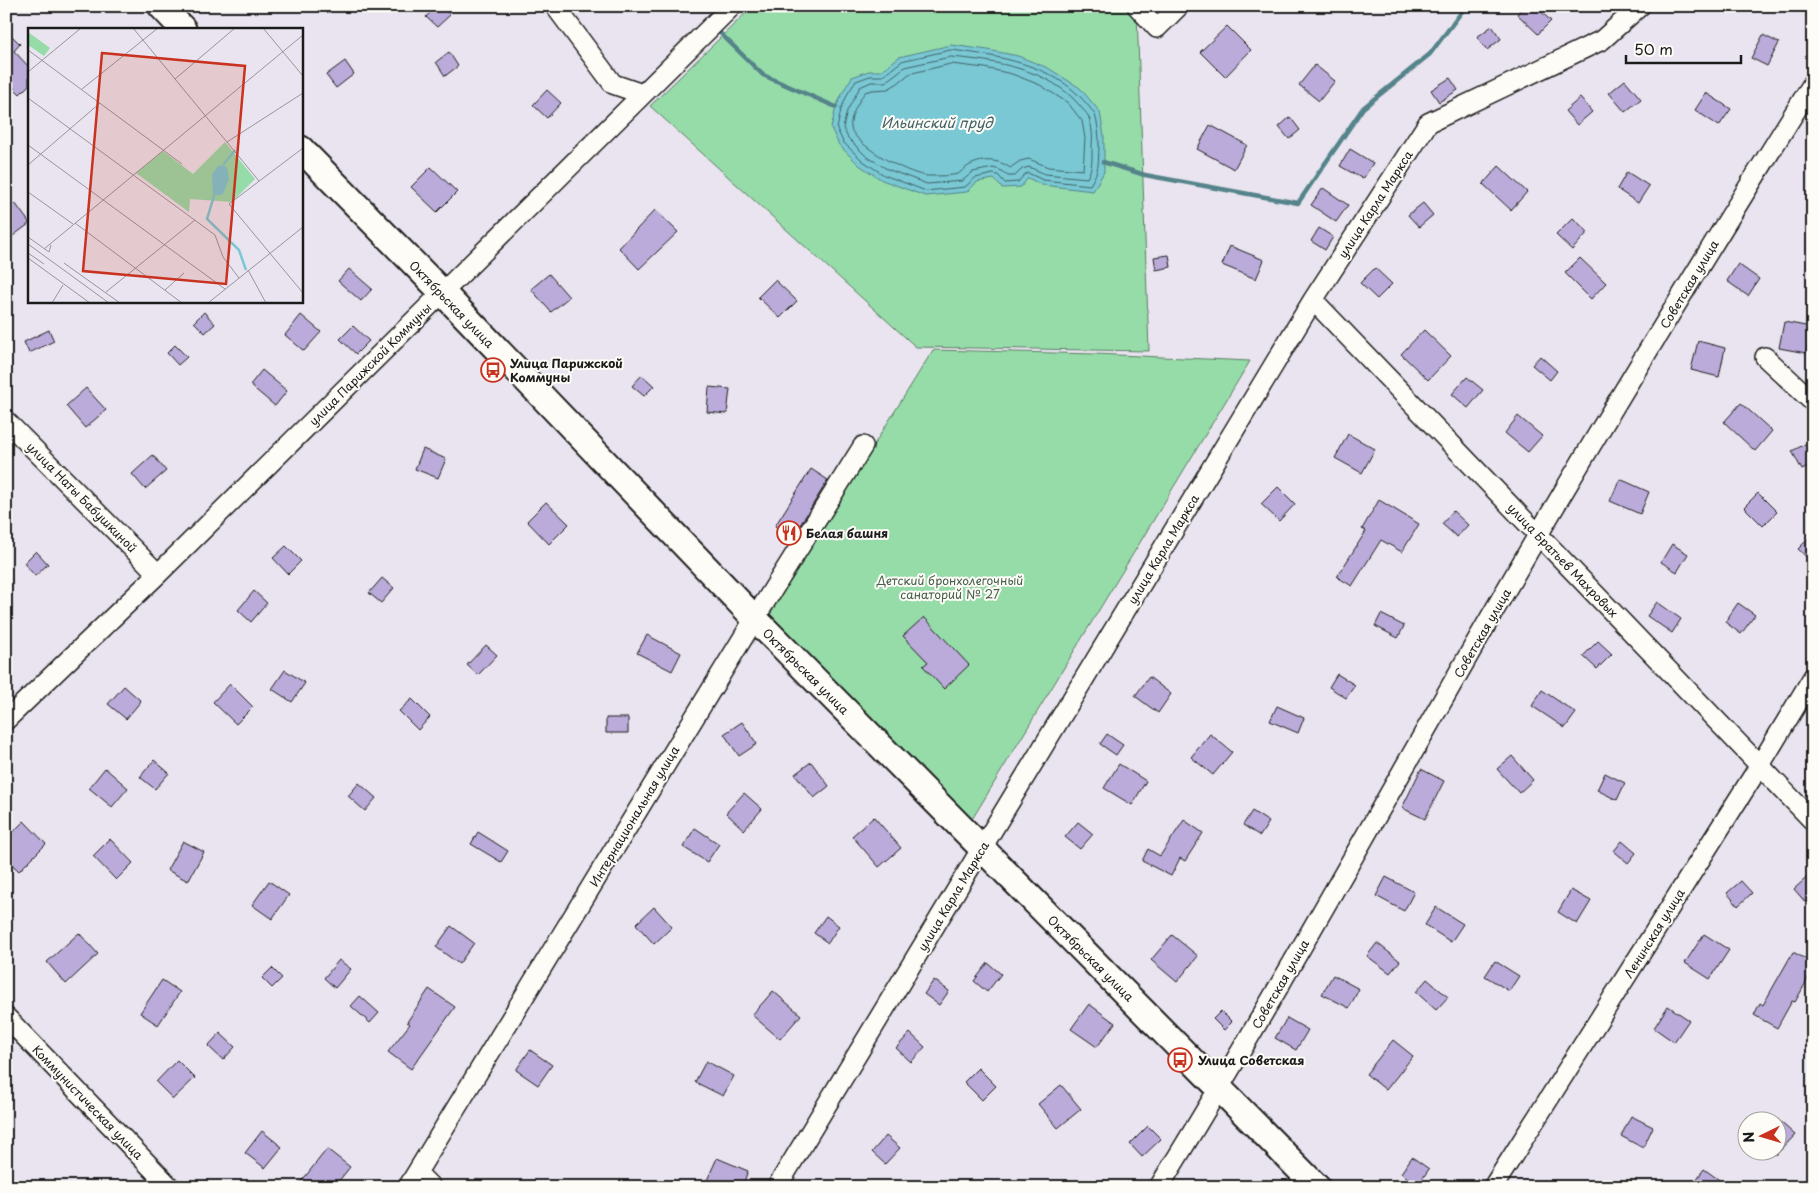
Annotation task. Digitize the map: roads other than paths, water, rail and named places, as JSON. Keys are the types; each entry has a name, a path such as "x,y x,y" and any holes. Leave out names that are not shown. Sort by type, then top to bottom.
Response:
{"main road":[{"path":"161,6 182,28"},
{"name":"Октябрьская улица","path":"302,150 442,292 755,618 1317,1187"}],"street":[{"path":"555,6 613,84 642,94"},
{"name":"улица Парижской Коммуны","path":"6,720 158,574 732,6"},
{"path":"1137,6 1157,28 1179,6"},
{"name":"улица Карла Маркса","path":"777,1187 1313,300 1428,124 1602,40 1640,6"},
{"name":"Советская улица","path":"1159,1187 1220,1088 1538,534 1698,268 1813,83"},
{"name":"улица Братьев Махровых","path":"1313,300 1813,821"},
{"path":"1765,357 1813,402"},
{"name":"улица Наты Бабушкиной","path":"6,421 158,574"},
{"name":"Интернациональная улица","path":"413,1180 755,618 863,446"},
{"name":"Ленинская улица","path":"1493,1187 1760,765 1813,677"},
{"name":"Коммунистическая улица","path":"6,1017 98,1110 170,1187"},
{"path":"413,1180 431,1187"}],"water":[{"name":"Ильинский пруд","path":"951,45 1018,56 1048,68 1080,88 1100,112 1104,136 1104,172 1093,191 1042,185 1028,178 1021,187 1002,188 994,179 977,182 967,192 925,196 882,180 859,165 839,145 831,128 836,107 852,77 869,71 881,71 899,57"}],"waterway":[{"path":"1103,162 1145,175 1298,203 1363,108 1430,54 1466,6"},
{"path":"715,28 763,75 836,107"}],"place":[{"name":"Улица Парижской Коммуны","path":"493,370"},
{"name":"Белая башня","path":"789,533"},
{"name":"Улица Советская","path":"1180,1060"}],"park label":[{"name":"Детский бронхолегочный санаторий № 27","path":"950,587"}]}
